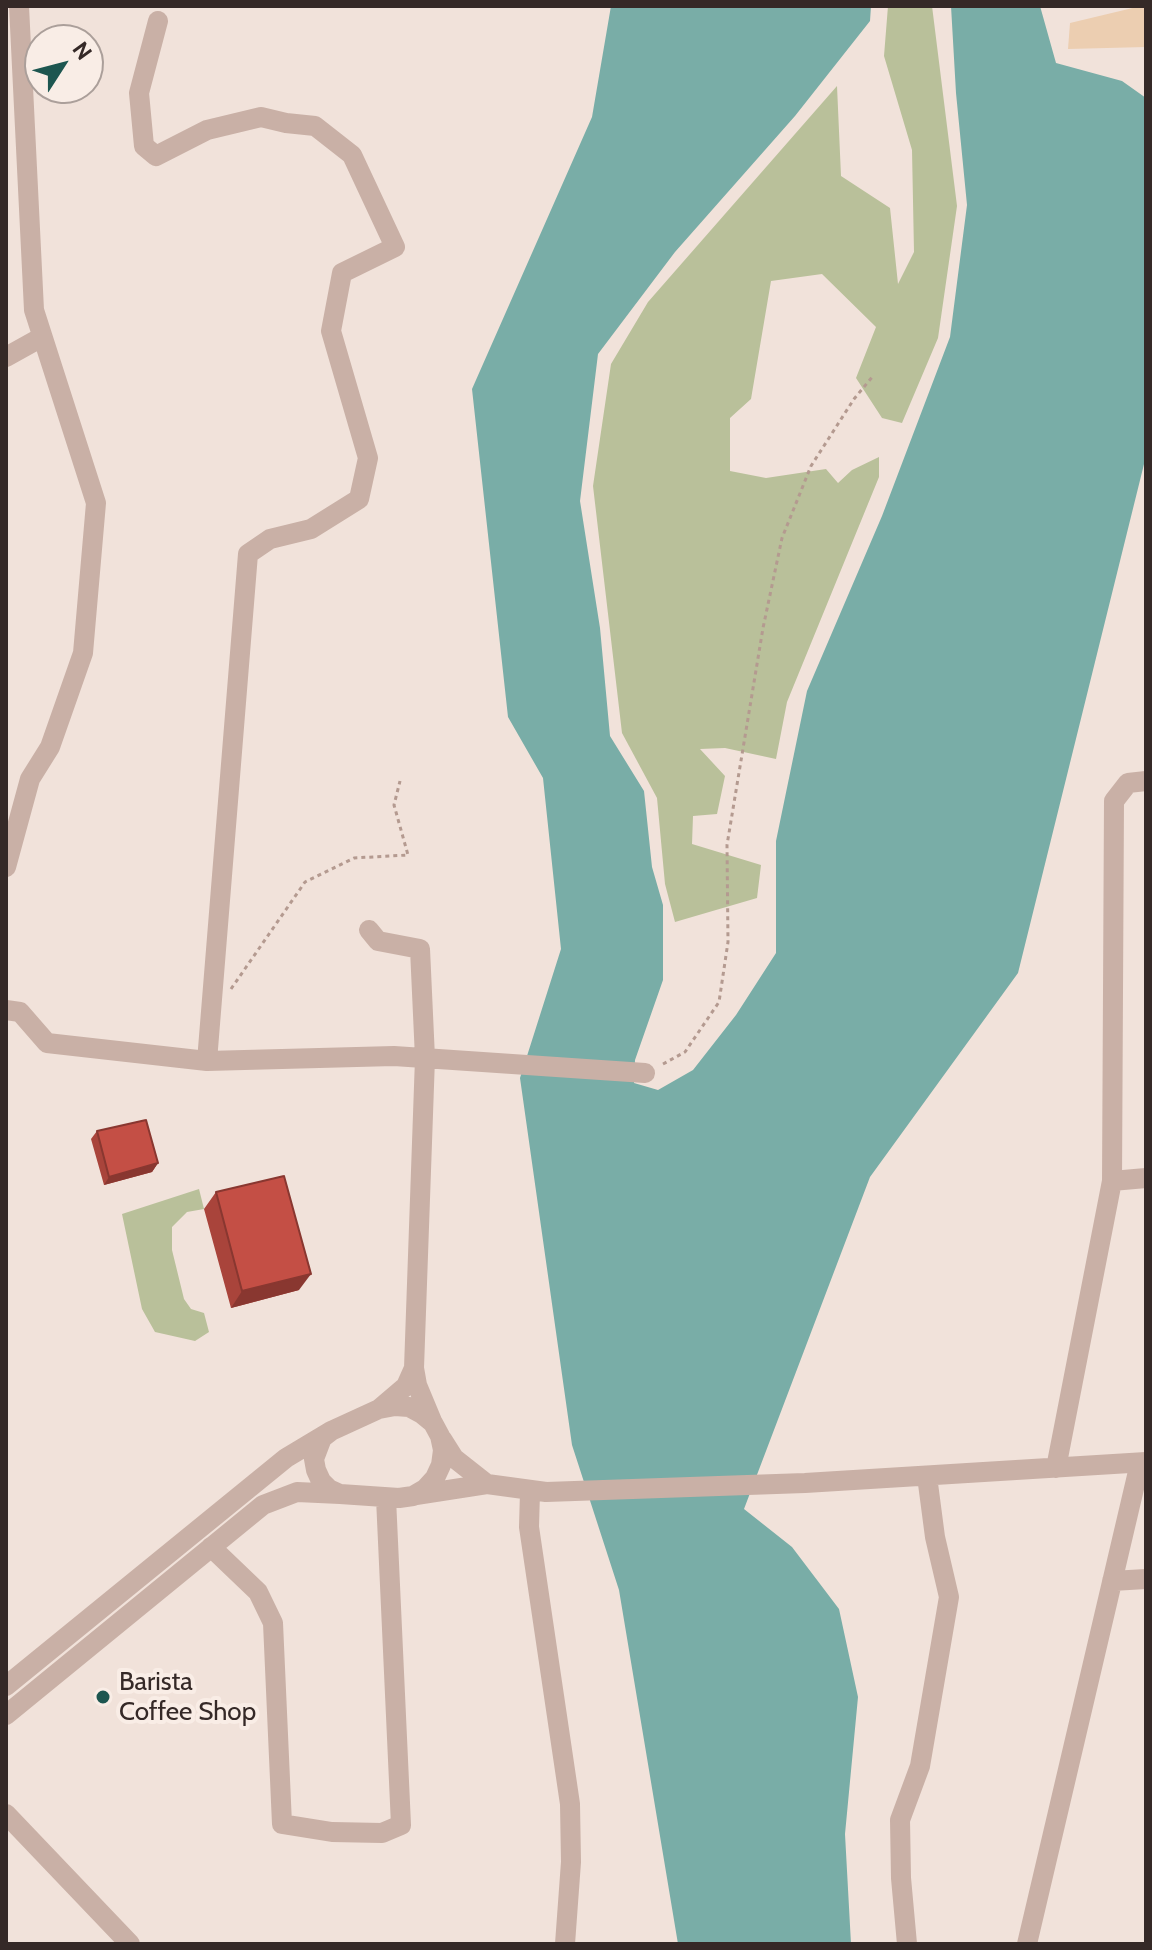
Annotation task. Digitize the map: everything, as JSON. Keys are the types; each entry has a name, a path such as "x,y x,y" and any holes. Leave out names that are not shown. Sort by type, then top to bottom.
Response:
{"street":[{"path":"6,867 30,779 50,747 83,653 96,503 34,310 19,6"},
{"path":"158,21 139,93 144,146 156,156 207,130 261,117 315,126 352,155 395,247 342,273 331,331 368,458 359,499 311,529 270,539 248,554 207,1061"},
{"path":"6,357 42,337"},
{"path":"1056,1468 1112,1181 1114,801 1128,783 1146,781"},
{"path":"369,930 378,941 420,949 425,1058 414,1368 422,1399 443,1450 435,1478 413,1496"},
{"path":"6,1010 20,1012 47,1043 207,1061 425,1058 645,1073"},
{"path":"1112,1181 1146,1178"},
{"path":"379,1409 406,1386 414,1368"},
{"path":"6,1686 286,1458 331,1431 379,1409 409,1407 422,1414 454,1458 487,1484"},
{"path":"331,1431 317,1448 316,1470 329,1489 340,1494"},
{"path":"6,1715 263,1505 297,1492 386,1498 487,1484 538,1492 805,1483 1143,1463 1112,1581 1027,1944"},
{"path":"907,1944 900,1820 920,1766 949,1597 935,1537 927,1476"},
{"path":"538,1492 529,1527 570,1804 571,1862 565,1944"},
{"path":"211,1547 258,1592 273,1623 282,1824 332,1832 382,1833 401,1825 386,1498"},
{"path":"1112,1581 1146,1579"},
{"path":"6,1814 130,1944"}],"path":[{"path":"645,1073 685,1052 719,1002 728,942 727,845 763,628 782,538 811,466 854,399 873,376"},
{"path":"211,1018 305,882 354,858 408,855 394,805 400,781"}],"green space":[{"path":"888,6 932,6 957,206 938,338 902,423 882,418 856,378 876,327 822,274 771,281 751,399 730,418 730,471 766,478 826,469 838,483 852,470 879,457 879,477 787,702 776,759 725,748 700,749 725,776 717,814 693,816 692,844 761,865 757,898 675,922 665,884 657,798 622,733 593,486 611,364 648,302 837,86 841,176 890,208 898,284 914,252 912,150 884,56"},
{"path":"199,1189 204,1209 187,1212 172,1227 172,1250 184,1299 191,1309 204,1313 209,1332 195,1341 155,1332 142,1309 122,1214"}],"sand":[{"path":"1146,6 1146,47 1068,49 1070,23"}],"water":[{"path":"611,6 871,6 870,21 795,116 675,252 598,354 580,501 600,628 610,736 644,791 652,867 663,905 663,980 635,1060 634,1083 658,1090 693,1070 736,1015 776,953 776,841 807,691 882,516 950,337 967,205 951,6 1040,6 1056,63 1122,81 1146,98 1146,456 1018,973 870,1177 744,1509 792,1547 839,1609 858,1697 845,1834 851,1944 678,1944 619,1590 572,1445 520,1078 561,949 543,778 508,717 472,389 592,117"}],"building":[{"path":"146,1120 158,1163 109,1177 97,1131"},
{"path":"284,1176 311,1274 242,1291 216,1192"}],"place":[{"name":"Barista Coffee Shop","path":"103,1697"}]}
